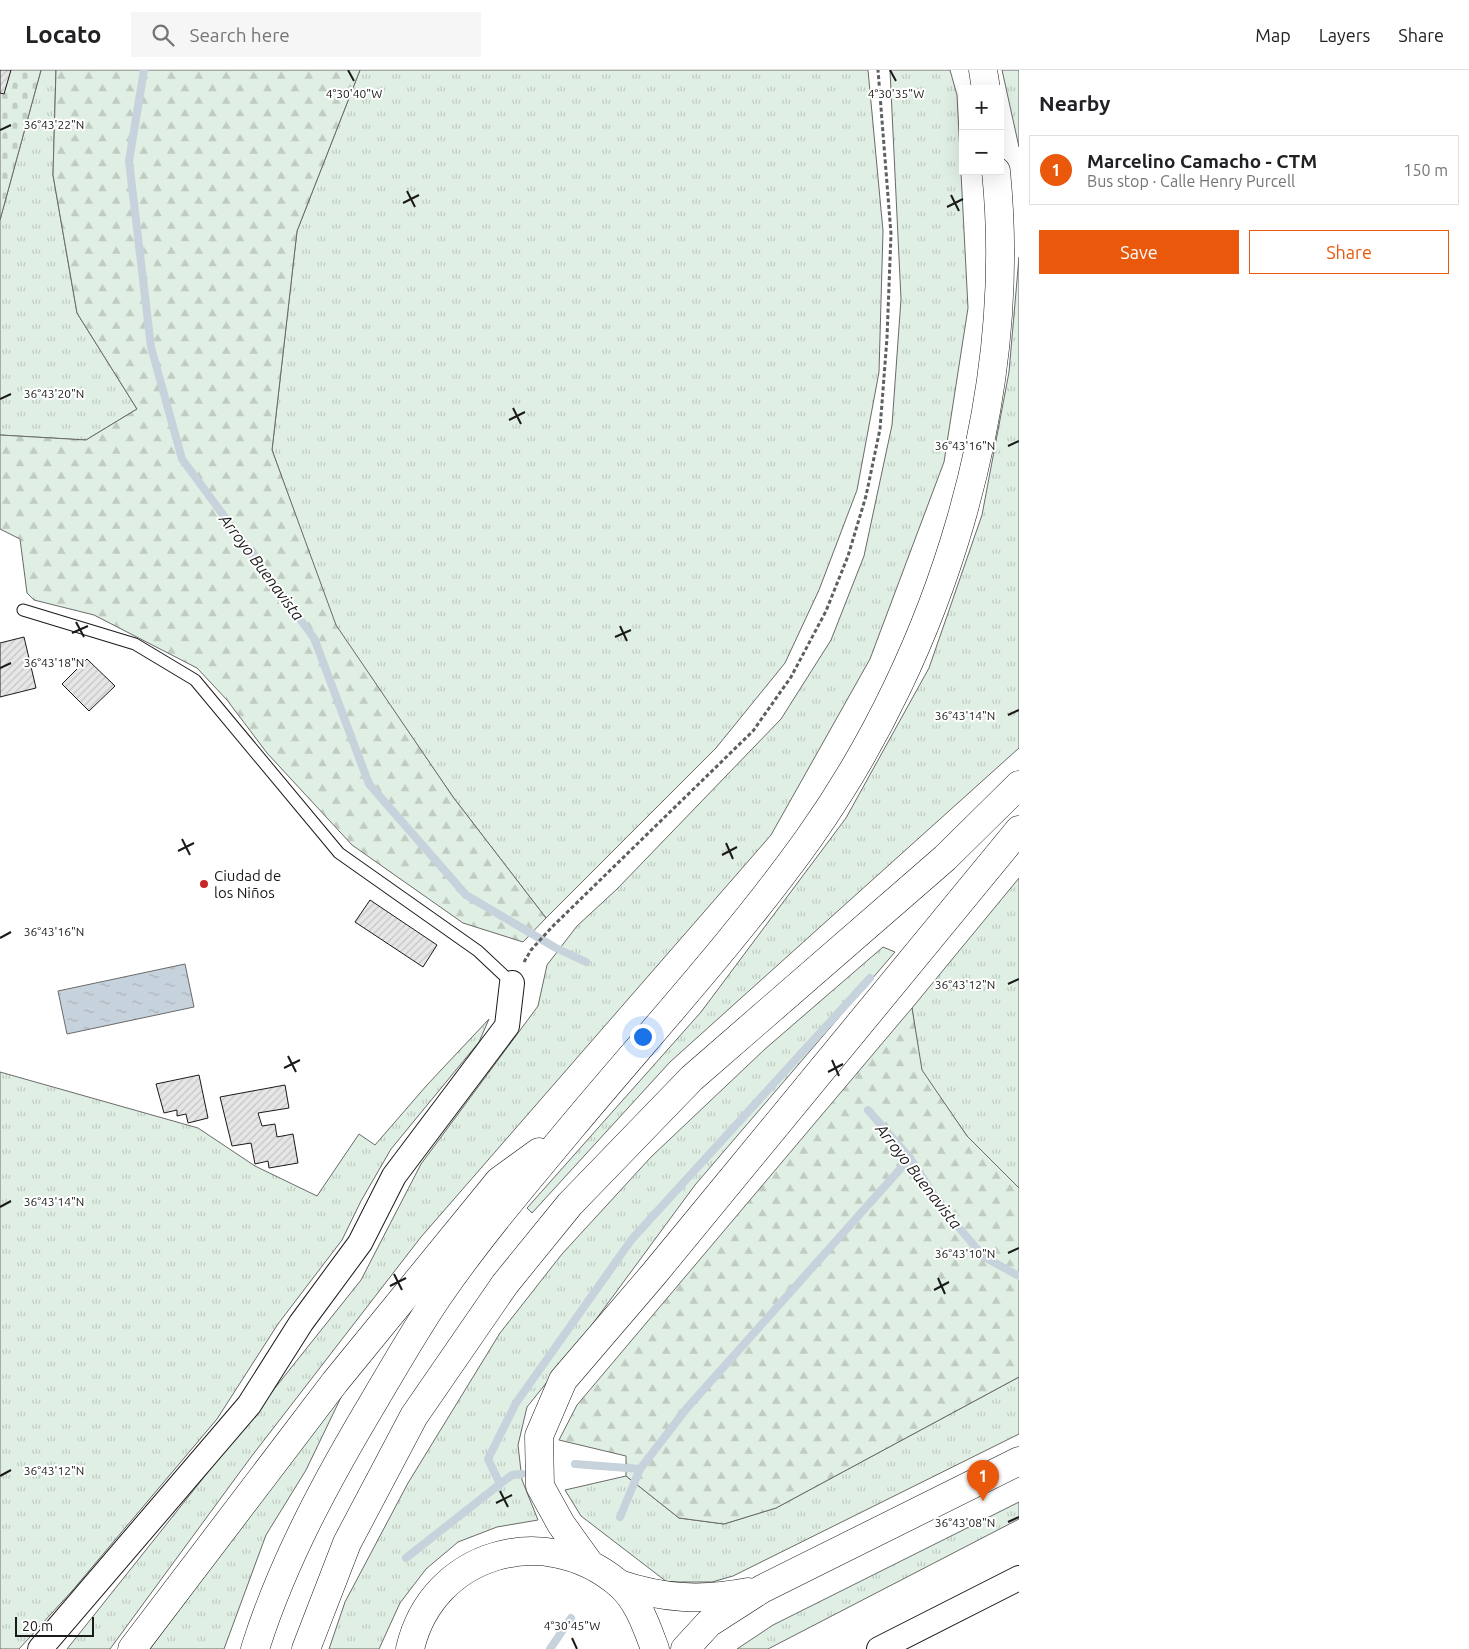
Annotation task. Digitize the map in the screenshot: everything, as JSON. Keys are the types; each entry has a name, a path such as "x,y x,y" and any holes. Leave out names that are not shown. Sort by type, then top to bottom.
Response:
{"main road":[{"path":"982,70 985,85"},
{"path":"257,1644 294,1551 336,1465 439,1295 570,1129 752,914 811,834 863,751 902,680 945,578 972,480 990,386 1000,289 996,175"},
{"path":"306,1649 347,1543 414,1416 505,1284 570,1204 692,1078 945,858 1019,785"},
{"path":"589,1563 560,1524 540,1486 539,1436 562,1380 660,1267 1019,830"},
{"path":"132,1649 336,1382 499,1181 570,1129"},
{"path":"685,1649 708,1623 762,1589 1019,1461"},
{"path":"410,1649 414,1633 432,1600 456,1576 488,1558 524,1550 551,1551 589,1563 619,1584 642,1613 655,1649"},
{"path":"619,1584 642,1591 674,1597 717,1598 762,1589"}],"street":[{"path":"40,1649 249,1405 301,1322 360,1243 394,1176 507,1026 512,982"},
{"path":"879,1649 1016,1586"}],"lane":[{"path":"23,610 135,644 195,680 338,853 478,951 512,982"}],"path":[{"path":"531,950 552,927 753,731 791,677 826,611 848,556 866,496 880,429 887,338 891,234 878,70"}],"green space":[{"path":"0,70 41,70 0,220"},
{"path":"41,70 56,70 53,175 77,313 137,409 86,440 0,435 0,220"},
{"path":"56,70 360,70 297,231 272,450 336,625 453,797 546,918 523,942 463,923 352,845 267,753 227,700 197,668 94,615 34,600 27,593 20,539 0,529 0,435 86,440 137,409 77,313 53,175"},
{"path":"360,70 868,70 883,231 879,372 857,490 819,590 785,663 716,748 546,918 453,797 335,625 272,450 297,231"},
{"path":"890,70 950,70 957,95 959,175 961,175 968,308 944,462 870,659 771,835 421,1237 251,1457 110,1649 67,1649 361,1280 421,1164 538,1006 547,965 577,926 617,889 781,719 831,640 864,556 892,425 901,299"},
{"path":"1002,70 1019,70 1019,147"},
{"path":"1019,257 1019,748 670,1062 532,1213 527,1208 701,1012 846,818 929,668 982,515 1009,372"},
{"path":"1019,878 1019,1188 967,1136 921,1070 912,1008"},
{"path":"883,947 895,952 695,1185 580,1341 527,1407 518,1445 522,1480 538,1520 497,1527 458,1542 426,1569 400,1603 379,1649 329,1649 345,1602 408,1483 500,1333 562,1254 651,1157 765,1049"},
{"path":"912,1008 922,1070 967,1136 1019,1188 1019,1377 776,1508 724,1524 679,1518 626,1476 626,1456 559,1440 577,1405"},
{"path":"489,1019 479,1042 391,1149 361,1201 342,1240 278,1324 217,1419 72,1591 19,1649 0,1649 0,1072 198,1128 255,1166 317,1196 359,1134 375,1145 427,1085"},
{"path":"1019,1377 1019,1434 733,1576 712,1582 667,1582 581,1516 565,1490 626,1476 679,1518 724,1524 776,1508"},
{"path":"346,1387 306,1470 266,1535 224,1649 150,1649"},
{"path":"1019,1502 1019,1519 768,1649 737,1649 773,1625"}],"water":[{"path":"185,964 194,1007 67,1034 58,991"}],"building":[{"path":"0,70 11,70 4,94 0,93"},
{"path":"24,637 36,688 0,697 0,643"},
{"path":"87,659 115,686 89,711 62,684"},
{"path":"370,900 437,945 423,967 355,922"},
{"path":"199,1075 208,1118 188,1123 186,1114 177,1116 177,1110 164,1113 156,1084"},
{"path":"285,1085 289,1108 258,1113 262,1126 275,1124 277,1137 293,1134 298,1163 269,1168 268,1161 255,1164 251,1143 232,1146 220,1097"}],"waterway":[{"name":"Arroyo Buenavista","path":"144,70 129,161 151,347 182,459 314,638 369,784 466,895 556,948 586,962"},
{"path":"500,1484 488,1459 516,1403 632,1239 870,978"},
{"name":"Arroyo Buenavista","path":"868,1110 910,1158 943,1209 984,1257 1019,1276"},
{"path":"620,1517 640,1469 687,1408 910,1158"},
{"path":"575,1464 640,1469"},
{"path":"406,1558 512,1475 522,1474"},
{"path":"550,1649 571,1618"}],"place":[{"name":"Ciudad de los Niños","path":"204,884"},
{"name":"Marcelino Camacho - CTM","path":"983,1501"}]}
